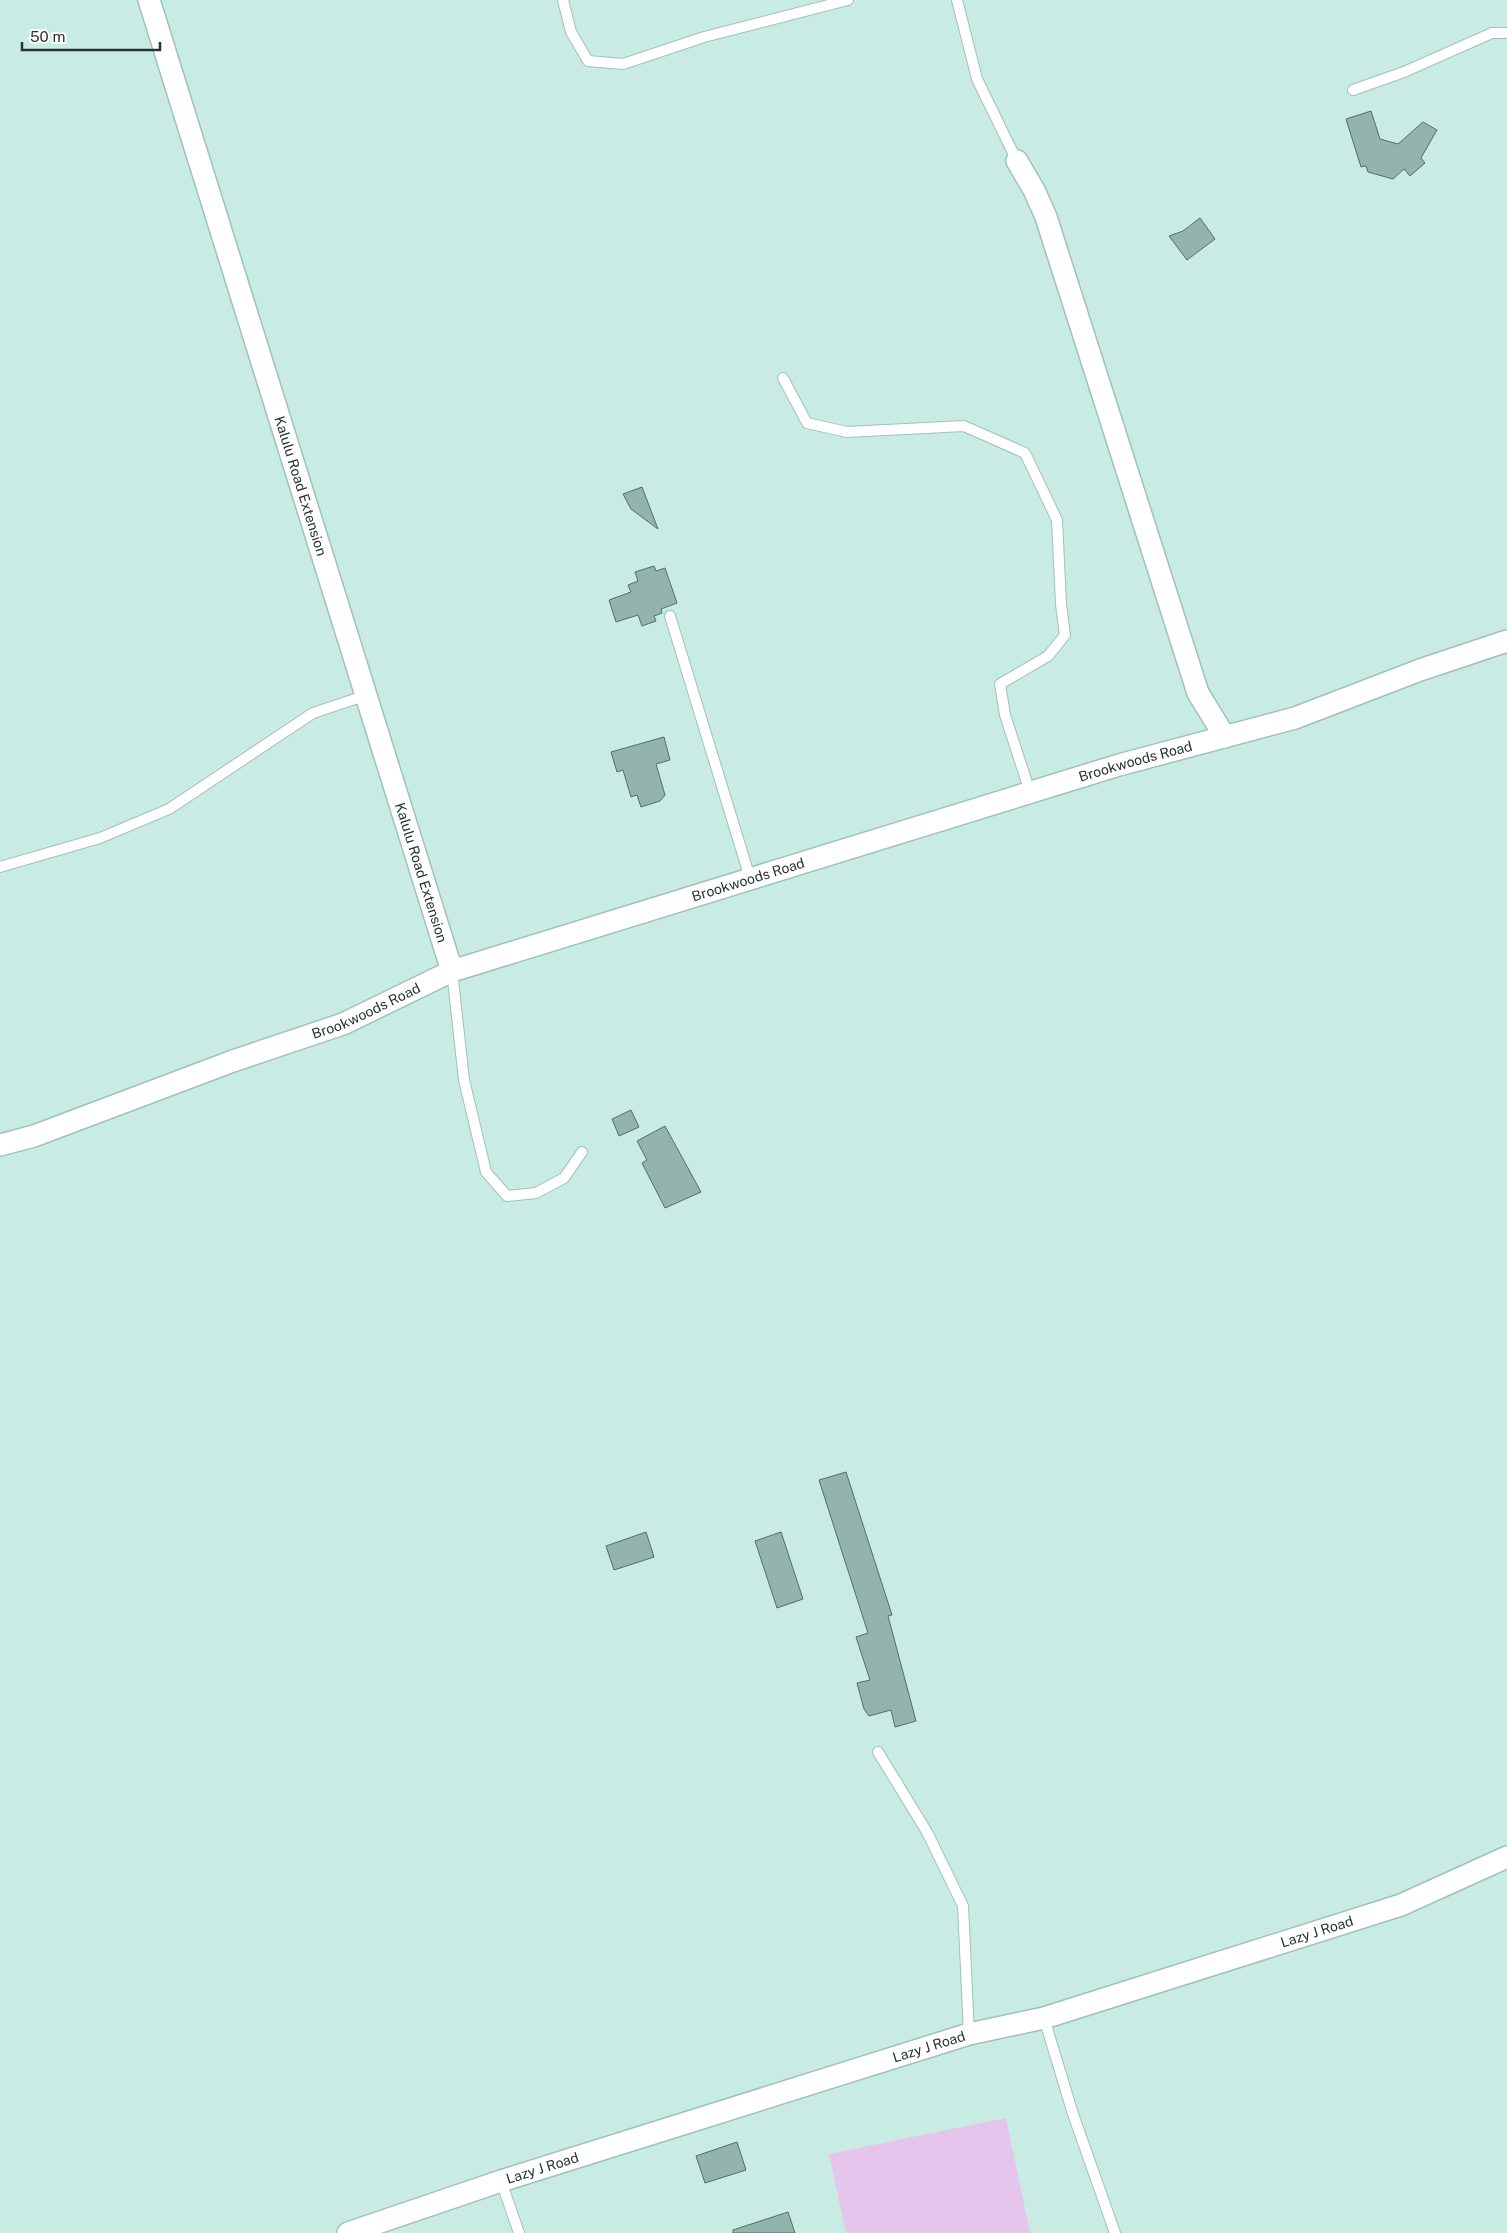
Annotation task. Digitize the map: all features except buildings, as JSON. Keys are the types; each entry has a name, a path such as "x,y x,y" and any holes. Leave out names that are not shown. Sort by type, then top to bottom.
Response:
{"street":[{"name":"Kalulu Road Extension","path":"149,0 452,971"},
{"path":"1017,162 1034,190 1048,225 1198,693 1225,737"},
{"name":"Brookwoods Road","path":"0,1145 34,1136 233,1060 343,1024 452,971 1119,765 1295,718 1420,670 1507,641"},
{"name":"Lazy J Road","path":"348,2233 501,2181 969,2034 1044,2018 1401,1905 1507,1857"}],"lane":[{"path":"562,0 571,32 588,61 623,64 704,37 848,0"},
{"path":"957,0 977,79 1017,162"},
{"path":"1352,90 1404,72 1492,33 1507,33"},
{"path":"783,378 807,423 847,432 964,426 1025,453 1057,520 1061,604 1065,635 1048,656 1000,684 1005,715 1030,792"},
{"path":"670,616 750,878"},
{"path":"0,867 100,838 169,809 313,713 367,696"},
{"path":"452,971 464,1080 486,1172 507,1196 536,1193 564,1178 582,1152"},
{"path":"878,1752 926,1832 963,1906 969,2034"},
{"path":"1044,2018 1073,2114 1115,2233"},
{"path":"501,2181 519,2233"}],"shaded area":[{"path":"1006,2118 1030,2233 846,2233 829,2154"}]}
